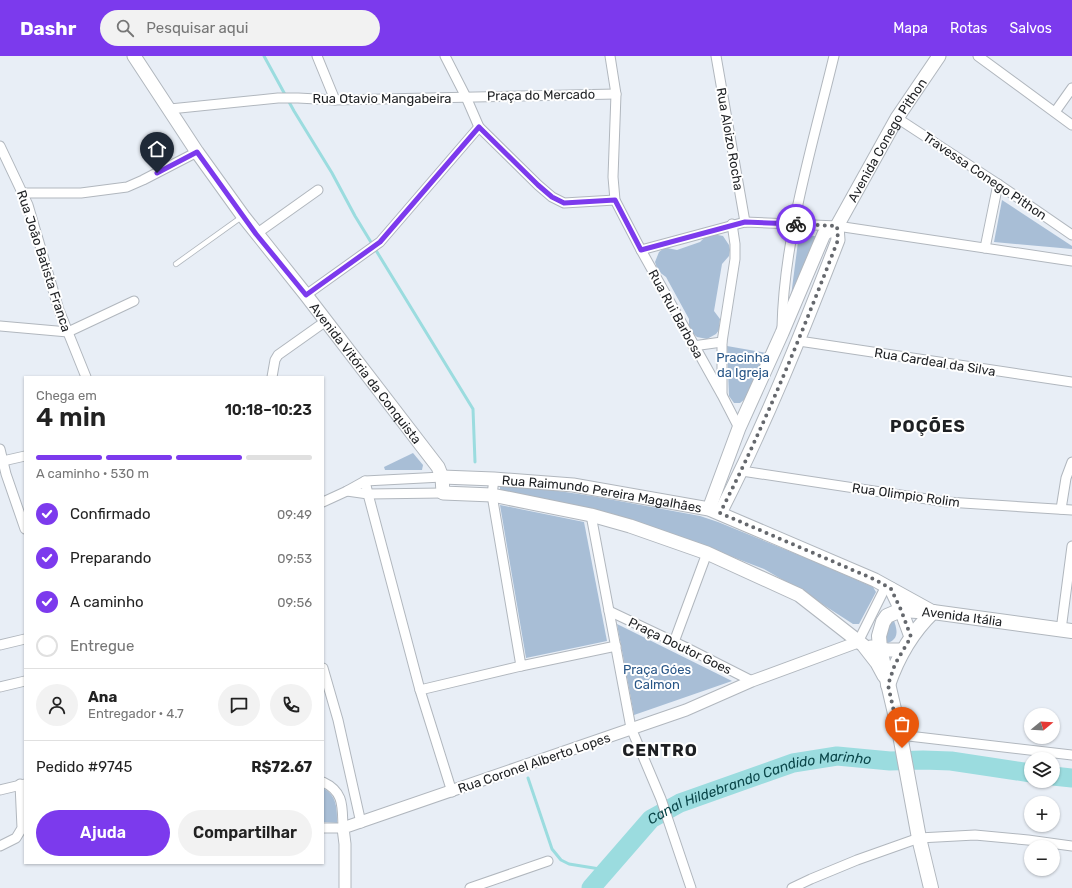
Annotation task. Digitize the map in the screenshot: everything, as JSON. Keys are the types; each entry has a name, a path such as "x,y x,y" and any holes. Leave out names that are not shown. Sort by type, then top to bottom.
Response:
{"main road":[{"name":"Avenida Vitória da Conquista","path":"134,56 197,152 256,234 306,295 438,467 442,478"},
{"name":"Avenida Conego Pithon","path":"714,511 739,428 782,333 824,234 837,226 897,118 940,56"},
{"name":"Avenida Conego Pithon","path":"714,511 742,471 798,341 838,240 837,226"},
{"name":"Rua Raimundo Pereira Magalhães","path":"442,478 494,479 573,485 714,511 889,587 933,612"},
{"path":"442,478 443,493"},
{"name":"Rua Raimundo Pereira Magalhães","path":"443,493 492,495 591,515 630,526 708,554 799,595 861,644"},
{"path":"889,587 901,610 911,637"},
{"path":"901,610 887,616 883,622 880,636 880,649 907,770 919,838 931,888"},
{"name":"Avenida Itália","path":"901,610 933,612 1066,630"},
{"path":"888,685 895,664 902,650 921,624 933,612"},
{"path":"861,644 880,649 894,651 902,650"},
{"path":"861,644 877,664 888,685"}],"street":[{"path":"317,56 335,100"},
{"path":"445,56 466,97 479,127 552,197 564,203 615,200"},
{"name":"Rua Rui Barbosa","path":"610,56 616,94 613,177 615,200 693,346 722,395 739,428"},
{"name":"Rua Aloizo Rocha","path":"716,56 745,222"},
{"path":"782,333 783,303 794,224 834,56"},
{"path":"978,56 1072,125"},
{"path":"1055,112 1072,88"},
{"name":"Praça do Mercado","path":"466,97 616,94"},
{"name":"Rua Otavio Mangabeira","path":"170,109 278,98 335,100 466,97"},
{"name":"Travessa Conego Pithon","path":"897,118 998,184 1072,235"},
{"path":"306,295 380,242 479,127"},
{"name":"Rua João Batista Franca","path":"0,146 23,193 59,310 86,376"},
{"path":"23,193 81,193 127,186 143,180 197,152"},
{"path":"985,248 998,184"},
{"path":"256,234 318,190"},
{"path":"641,250 732,224 745,222 837,226 1072,261"},
{"path":"722,395 722,342 735,244 732,224"},
{"path":"0,326 68,332 134,301"},
{"path":"272,376 275,360 278,355 326,321"},
{"name":"Rua Cardeal da Silva","path":"798,341 1072,382"},
{"path":"693,346 722,342"},
{"path":"0,449 3,462 3,475 24,527"},
{"path":"3,462 24,456"},
{"path":"1061,509 1066,478 1072,462"},
{"name":"Rua Olimpio Rolim","path":"742,471 947,502 1072,510"},
{"name":"Rua Raimundo Pereira Magalhães","path":"324,502 347,492 365,481 442,478"},
{"path":"494,479 492,495 521,666"},
{"path":"365,481 420,690 452,792"},
{"name":"Rua Raimundo Pereira Magalhães","path":"347,492 368,494 443,493"},
{"path":"591,515 631,728 661,799 691,888"},
{"path":"1066,630 1072,546"},
{"path":"674,642 708,554"},
{"path":"861,644 889,587"},
{"name":"Praça Doutor Goes","path":"609,611 752,681"},
{"path":"0,645 24,639"},
{"name":"Rua Coronel Alberto Lopes","path":"343,828 452,792 631,728 686,710 752,681 861,644"},
{"path":"420,690 521,666 616,646"},
{"path":"324,671 338,720 361,823"},
{"path":"0,687 24,681"},
{"path":"901,742 1072,755"},
{"path":"324,783 333,788 340,798 342,806 343,828 346,844 345,888"},
{"path":"0,790 23,784 22,828 16,838 0,846"},
{"path":"324,828 343,828"},
{"path":"792,888 857,860 919,838 975,835 1072,846"},
{"path":"470,888 548,861"},
{"path":"684,888 687,878"},
{"path":"811,879 814,888"}],"lane":[{"path":"176,264 243,216"}],"green space":[{"path":"1002,200 1072,246 1072,249 994,242"},
{"path":"713,234 723,236 729,245 730,250 729,256 722,264 714,311 720,319 719,330 716,334 707,339 697,337 689,330 689,319 666,277 658,271 655,262 659,252 663,249 667,248 677,250 700,242 707,235"},
{"path":"799,234 822,237 790,304"},
{"name":"Pracinha da Igreja","path":"727,346 767,353 745,399 740,403 734,403 729,396"},
{"path":"413,453 423,465 422,470 385,470 384,467"},
{"path":"505,483 592,496 700,516 811,560 873,587 876,592 859,624 853,624 802,591 764,569 709,548 500,491 500,486"},
{"path":"500,505 584,522 607,641 526,658"},
{"path":"893,618 896,636 888,643 885,641 886,628"},
{"name":"Praça Góes Calmon","path":"617,624 732,681 634,715"},
{"path":"324,789 334,798 337,823 324,822"}],"waterway":[{"path":"264,56 294,111 332,173 355,216 473,409 475,462"},
{"name":"Canal Hildebrando Candido Marinho","path":"591,888 651,819 680,803 793,763 837,756 890,761 951,761 1024,772"},
{"name":"Canal Hildebrando Candido Marinho","path":"1060,777 1072,778"},
{"path":"528,778 552,849 561,860 569,864 606,870"}],"way so far":[{"path":"796,224 837,226 838,240 798,341 742,471 720,513 876,580 891,589 908,626 911,637 895,664 888,685 902,748"}],"district":[{"name":"POÇÕES","path":"928,426"},
{"name":"CENTRO","path":"660,750"}],"route":[{"path":"157,173 197,152 256,234 306,295 380,242 479,127 552,197 564,203 615,200 641,250 732,224 745,222 796,224"}]}
